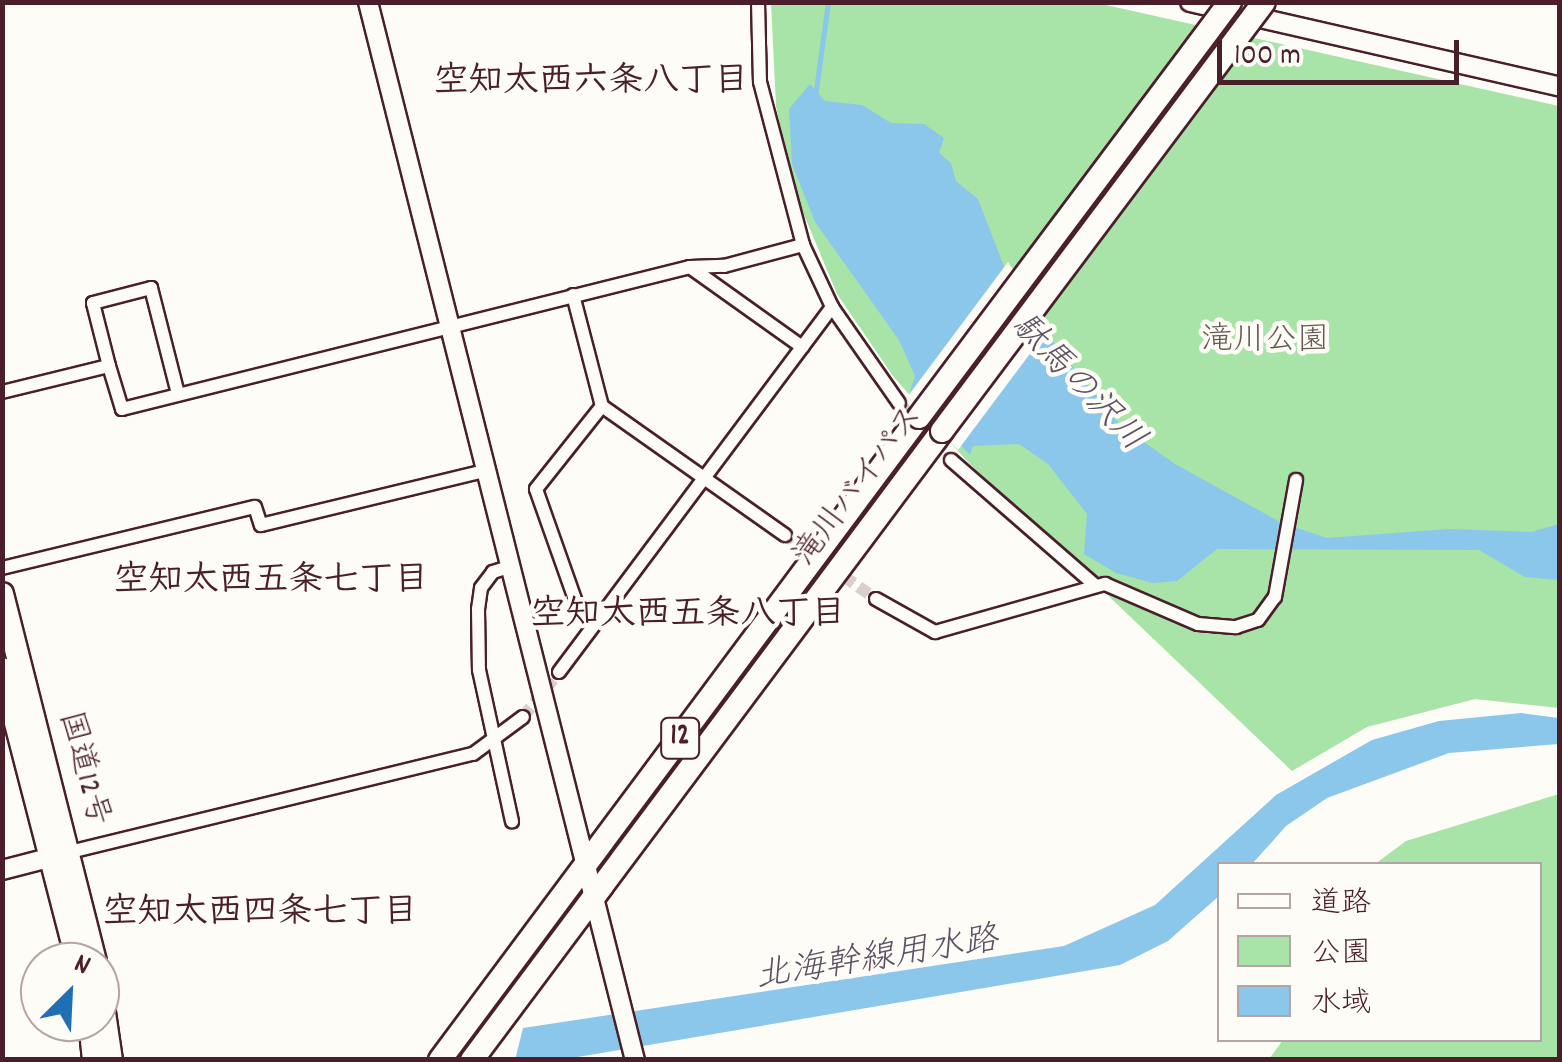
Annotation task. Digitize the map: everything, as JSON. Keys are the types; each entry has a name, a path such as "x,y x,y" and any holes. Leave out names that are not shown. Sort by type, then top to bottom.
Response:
{"highway":[{"name":"滝川バイパス","path":"440,1060 1230,2"},
{"name":"滝川バイパス","path":"472,1060 1264,2"},
{"name":"国道12号","path":"2,594 61,855 75,942"},
{"name":"国道12号","path":"2,669 7,708 89,942"}],"street":[{"path":"368,2 634,1056"},
{"path":"758,2 760,82 802,245 832,306 899,403"},
{"path":"1190,2 1560,87"},
{"path":"178,394 151,288 92,303 122,409 690,267 724,266 802,245"},
{"path":"690,267 802,347"},
{"path":"573,296 602,406 706,475 786,535"},
{"path":"559,672 832,306"},
{"path":"2,392 109,366"},
{"path":"595,623 576,605 536,489 602,406"},
{"path":"950,460 1095,586"},
{"path":"2,568 255,506 262,525 485,471"},
{"path":"876,599 935,632 1095,586 1118,588 1198,624 1236,627 1258,620 1275,596 1296,480"},
{"path":"510,566 493,572 481,588 478,609 479,670 512,821"},
{"path":"2,870 473,754 496,742 523,717"}],"green space":[{"name":"滝川公園","path":"771,3 1097,3 1559,106 1559,708 1475,699 1367,727 1292,771 965,459 893,376 837,294 792,186 776,106"},
{"path":"1559,794 1559,1059 1269,1059 1282,1042 1542,1042 1542,862 1378,862 1406,841"}],"water":[{"path":"810,84 825,101 862,105 891,123 924,124 944,138 939,153 951,163 956,181 978,199 1003,264 1052,341 1120,425 1175,464 1282,523 1327,538 1449,529 1531,532 1559,524 1559,580 1525,577 1479,550 1217,549 1177,581 1153,583 1116,573 1084,554 1087,514 1048,464 1019,444 973,446 970,455 910,391 915,376 899,340 815,222 792,164 789,109"},
{"path":"1521,713 1559,718 1559,744 1449,753 1327,798 1286,826 1254,862 1217,862 1217,898 1168,941 1120,965 566,1059 515,1060 523,1028 1064,946 1155,905 1276,795 1372,740 1439,721"}],"pier":[{"path":"1008,262 1050,327 958,450 908,396"}],"waterway":[{"name":"駄馬の沢川","path":"815,97 828,2"}],"tunnel":[{"path":"899,403 951,460"},
{"path":"785,535 876,599"},
{"path":"523,717 559,672"}],"district":[{"name":"空知太西六条八丁目","path":"591,83"},
{"name":"空知太西五条七丁目","path":"271,582"},
{"name":"空知太西五条八丁目","path":"688,616"},
{"name":"空知太西四条七丁目","path":"260,914"}],"water label":[{"name":"北海幹線用水路","path":"877,960"}]}
